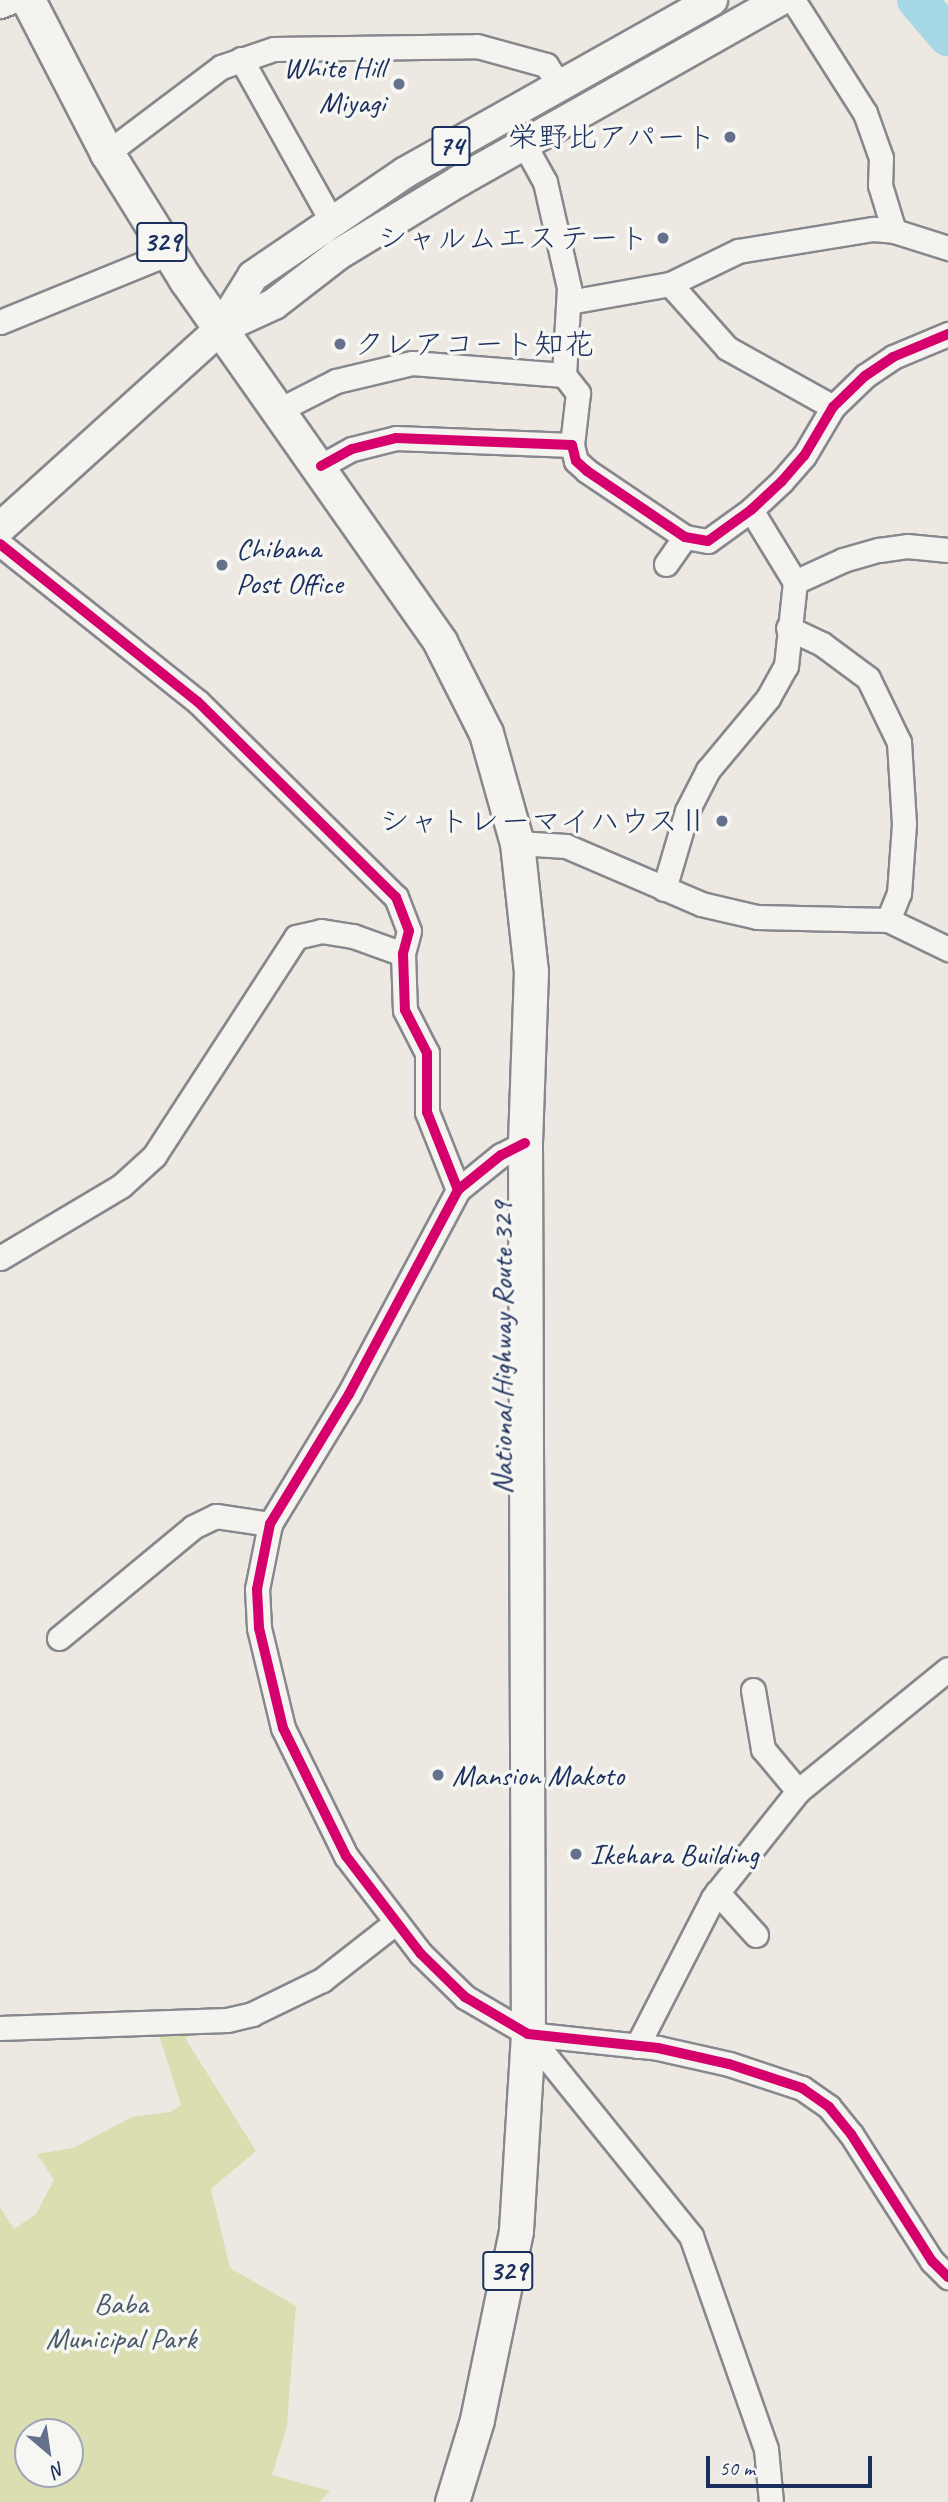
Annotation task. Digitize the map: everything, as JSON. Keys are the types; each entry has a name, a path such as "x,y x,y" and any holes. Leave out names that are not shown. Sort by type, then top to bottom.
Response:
{"highway":[{"name":"National Highway Route 329","path":"29,0 107,153 169,253 220,329 321,466 433,630 465,686 501,776 517,843 531,971 526,1143 528,2034 516,2231 477,2420 452,2502"}],"main road":[{"name":"74","path":"220,329 253,276 331,220 406,172 712,0"},
{"name":"74","path":"220,329 274,304 372,233 780,0"},
{"path":"0,527 220,329"}],"street":[{"path":"0,6 16,0"},
{"path":"793,0 865,113 881,158 882,198 894,232"},
{"path":"107,153 220,67 274,49 477,46 546,65 560,86"},
{"path":"241,60 331,220"},
{"path":"524,144 545,182 569,302 564,375 578,393 572,445 576,461 685,537 708,541 751,510 804,456 833,407 865,376 893,357 948,334"},
{"path":"569,302 670,284 738,251 873,229 894,232 948,248"},
{"path":"0,322 169,253"},
{"path":"670,284 727,348 833,407"},
{"path":"279,410 336,381 412,363 564,375"},
{"path":"321,466 352,449 396,438 572,445"},
{"path":"664,889 687,811 708,769 768,698 786,666 795,582 751,510"},
{"path":"666,564 685,537"},
{"path":"0,544 198,702 371,870 405,914 408,931 403,954 405,1010 426,1053 427,1112 457,1190"},
{"path":"795,582 843,560 879,550 907,546 948,550"},
{"path":"788,628 822,644 868,678 899,742 904,824 899,893 888,920"},
{"path":"517,843 566,846 701,904 757,916 888,920 948,949"},
{"path":"0,1258 121,1186 154,1156 296,937 332,932 382,944 403,954"},
{"path":"526,1143 500,1155 457,1190 349,1394 271,1524 257,1589 259,1628 283,1728 346,1856 396,1923 465,1997 528,2034 691,2236 766,2449 771,2502"},
{"path":"59,1638 193,1527 216,1516 271,1524"},
{"path":"637,2046 717,1892 798,1791 948,1670"},
{"path":"753,1690 763,1749 798,1791"},
{"path":"717,1892 756,1935"},
{"path":"0,2028 227,2020 252,2014 322,1980 396,1923"},
{"path":"528,2034 637,2046 729,2064 802,2088 829,2107 851,2134 932,2261 948,2277"}],"green space":[{"name":"Baba Municipal Park","path":"227,2020 185,2038 256,2151 211,2189 230,2268 296,2306 287,2426 272,2475 330,2491 319,2502 0,2502 0,2207 14,2229 36,2214 54,2180 37,2154 73,2148 132,2117 170,2112 181,2105 155,2022"}],"waterway":[{"path":"917,0 948,36"}],"cycle path":[{"path":"321,466 352,449 396,438 572,445 576,461 587,471 685,537 708,541 751,510 782,481 804,456 833,407 865,376 893,357 948,334"},
{"path":"0,544 198,702 396,897 409,931 403,954 405,1010 427,1053 427,1112 458,1190"},
{"path":"525,1143 501,1155 458,1190 349,1394 270,1524 257,1589 259,1628 283,1728 346,1856 421,1954 465,1997 528,2034 658,2048 729,2064 802,2088 829,2107 851,2134 932,2261 948,2277"}],"place":[{"name":"White Hill Miyagi","path":"399,84"},
{"name":"栄野比アパート","path":"730,137"},
{"name":"シャルムエステート","path":"663,238"},
{"name":"クレアコート知花","path":"340,344"},
{"name":"Chibana Post Office","path":"222,565"},
{"name":"シャトレーマイハウスⅡ","path":"722,821"},
{"name":"Mansion Makoto","path":"438,1775"},
{"name":"Ikehara Building","path":"576,1854"}]}
